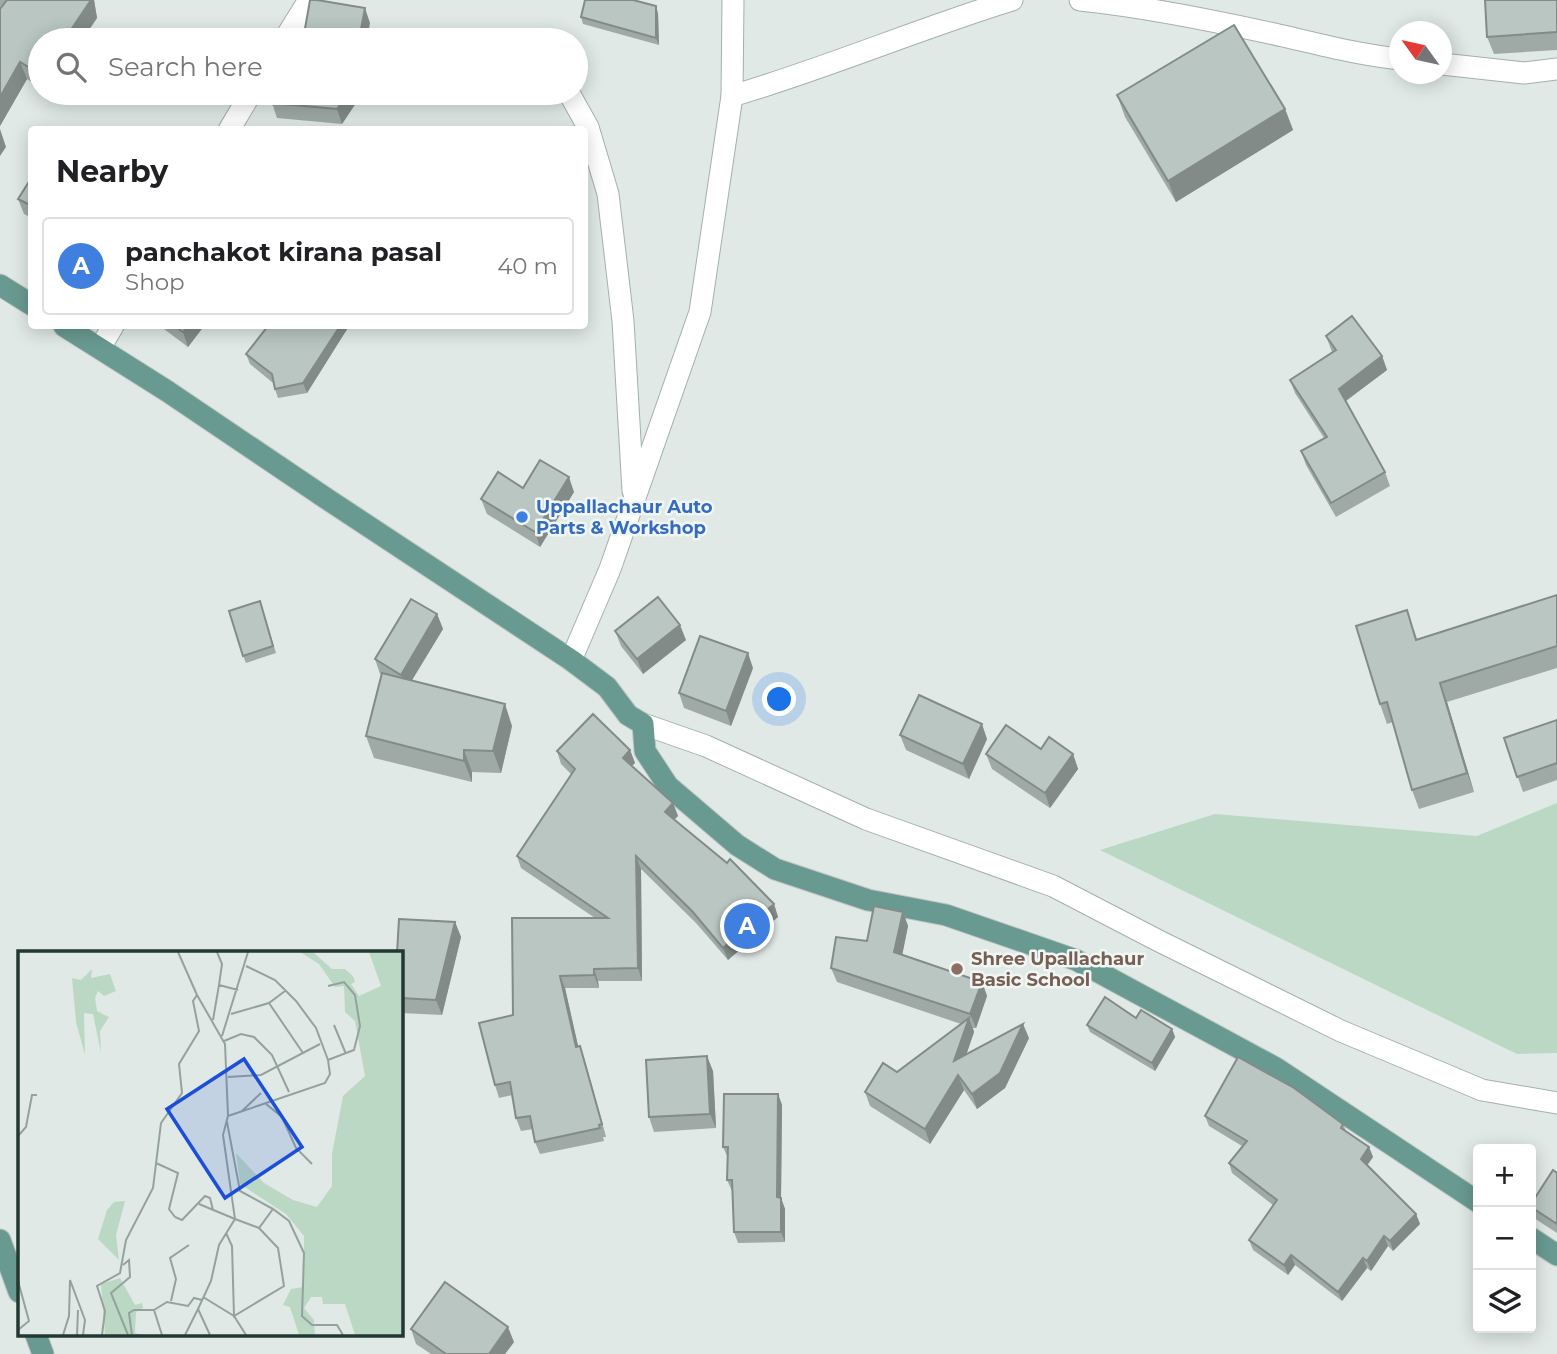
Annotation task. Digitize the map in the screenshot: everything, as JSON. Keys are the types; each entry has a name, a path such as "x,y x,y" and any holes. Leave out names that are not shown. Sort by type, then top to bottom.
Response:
{"main road":[{"path":"0,285 28,302"},
{"path":"69,329 571,660 607,687 628,715 643,724 645,751 668,786 737,845 775,869 868,900 946,915 1076,960 1276,1068 1473,1199"},
{"path":"0,1240 18,1289"},
{"path":"1536,1241 1557,1255"},
{"path":"36,1336 43,1354"}],"street":[{"path":"292,28 309,0"},
{"path":"571,660 610,569 700,312 733,96 733,0"},
{"path":"733,96 798,77 952,19 1012,0"},
{"path":"1080,0 1125,4 1389,58"},
{"path":"1452,65 1524,73 1557,69"},
{"path":"231,126 244,105"},
{"path":"576,105 587,126"},
{"path":"588,127 608,194 623,321 634,504"},
{"path":"100,348 111,329"},
{"path":"643,724 706,746 866,819 1053,886 1341,1031 1482,1090 1557,1103"}],"green space":[{"path":"1557,803 1557,1053 1517,1054 1100,850 1215,814 1477,836"}],"building":[{"path":"7,0 91,0 72,28 28,28 28,67 20,62 0,97 0,9"},
{"path":"310,0 365,8 361,28 305,28"},
{"path":"585,0 633,0 656,6 656,38 581,17"},
{"path":"1485,0 1557,0 1557,32 1487,37"},
{"path":"1234,25 1285,109 1168,181 1117,95"},
{"path":"294,105 340,105 337,109"},
{"path":"28,183 28,204 18,199"},
{"path":"1352,316 1382,356 1339,389 1385,472 1331,503 1301,451 1327,437 1290,380 1336,350 1326,336"},
{"path":"266,329 338,329 303,383 275,389 272,374 246,354"},
{"path":"540,460 569,477 535,532 481,499 498,472 523,488"},
{"path":"1557,595 1557,646 1440,683 1467,773 1412,790 1387,702 1380,704 1356,626 1407,610 1416,640"},
{"path":"658,597 680,625 637,659 615,631"},
{"path":"411,599 437,614 401,675 375,659"},
{"path":"260,601 273,646 243,656 229,611"},
{"path":"700,636 748,653 726,711 679,693"},
{"path":"382,673 505,704 493,751 464,750 464,761 366,736"},
{"path":"919,695 982,724 963,764 900,735"},
{"path":"593,714 630,750 623,758 673,803 665,812 727,863 730,859 774,904 723,948 692,911 636,856 638,968 594,969 594,975 560,976 576,1047 580,1046 602,1124 599,1125 600,1128 535,1142 530,1116 516,1118 510,1082 495,1085 479,1023 513,1015 512,918 608,918 517,856 575,769 557,751"},
{"path":"1557,720 1557,763 1517,777 1504,738"},
{"path":"1006,725 1041,749 1049,737 1073,754 1045,793 986,754"},
{"path":"874,906 903,912 894,952 982,982 970,1014 831,968 836,937 867,941"},
{"path":"399,919 455,922 436,1000 402,998 402,951 397,951"},
{"path":"1105,997 1136,1018 1141,1010 1172,1029 1152,1063 1087,1025"},
{"path":"969,1018 954,1061 1023,1024 1000,1073 972,1094 958,1075 925,1129 865,1092 883,1063 897,1072"},
{"path":"707,1056 710,1114 649,1117 646,1060"},
{"path":"1238,1057 1294,1088 1343,1124 1341,1128 1369,1147 1361,1159 1416,1214 1390,1241 1384,1236 1367,1261 1363,1258 1338,1292 1291,1255 1284,1265 1249,1240 1277,1200 1229,1163 1247,1141 1205,1116"},
{"path":"724,1094 778,1094 777,1197 781,1198 781,1232 734,1232 732,1180 727,1180 728,1147 723,1147"},
{"path":"1553,1170 1557,1173 1557,1224 1536,1210 1536,1196"},
{"path":"445,1282 508,1327 489,1354 446,1354 411,1329"}],"place":[{"name":"Uppallachaur Auto Parts & Workshop","path":"522,517"},
{"name":"panchakot kirana pasal","path":"747,926"},
{"name":"Shree Upallachaur Basic School","path":"957,969"}]}
